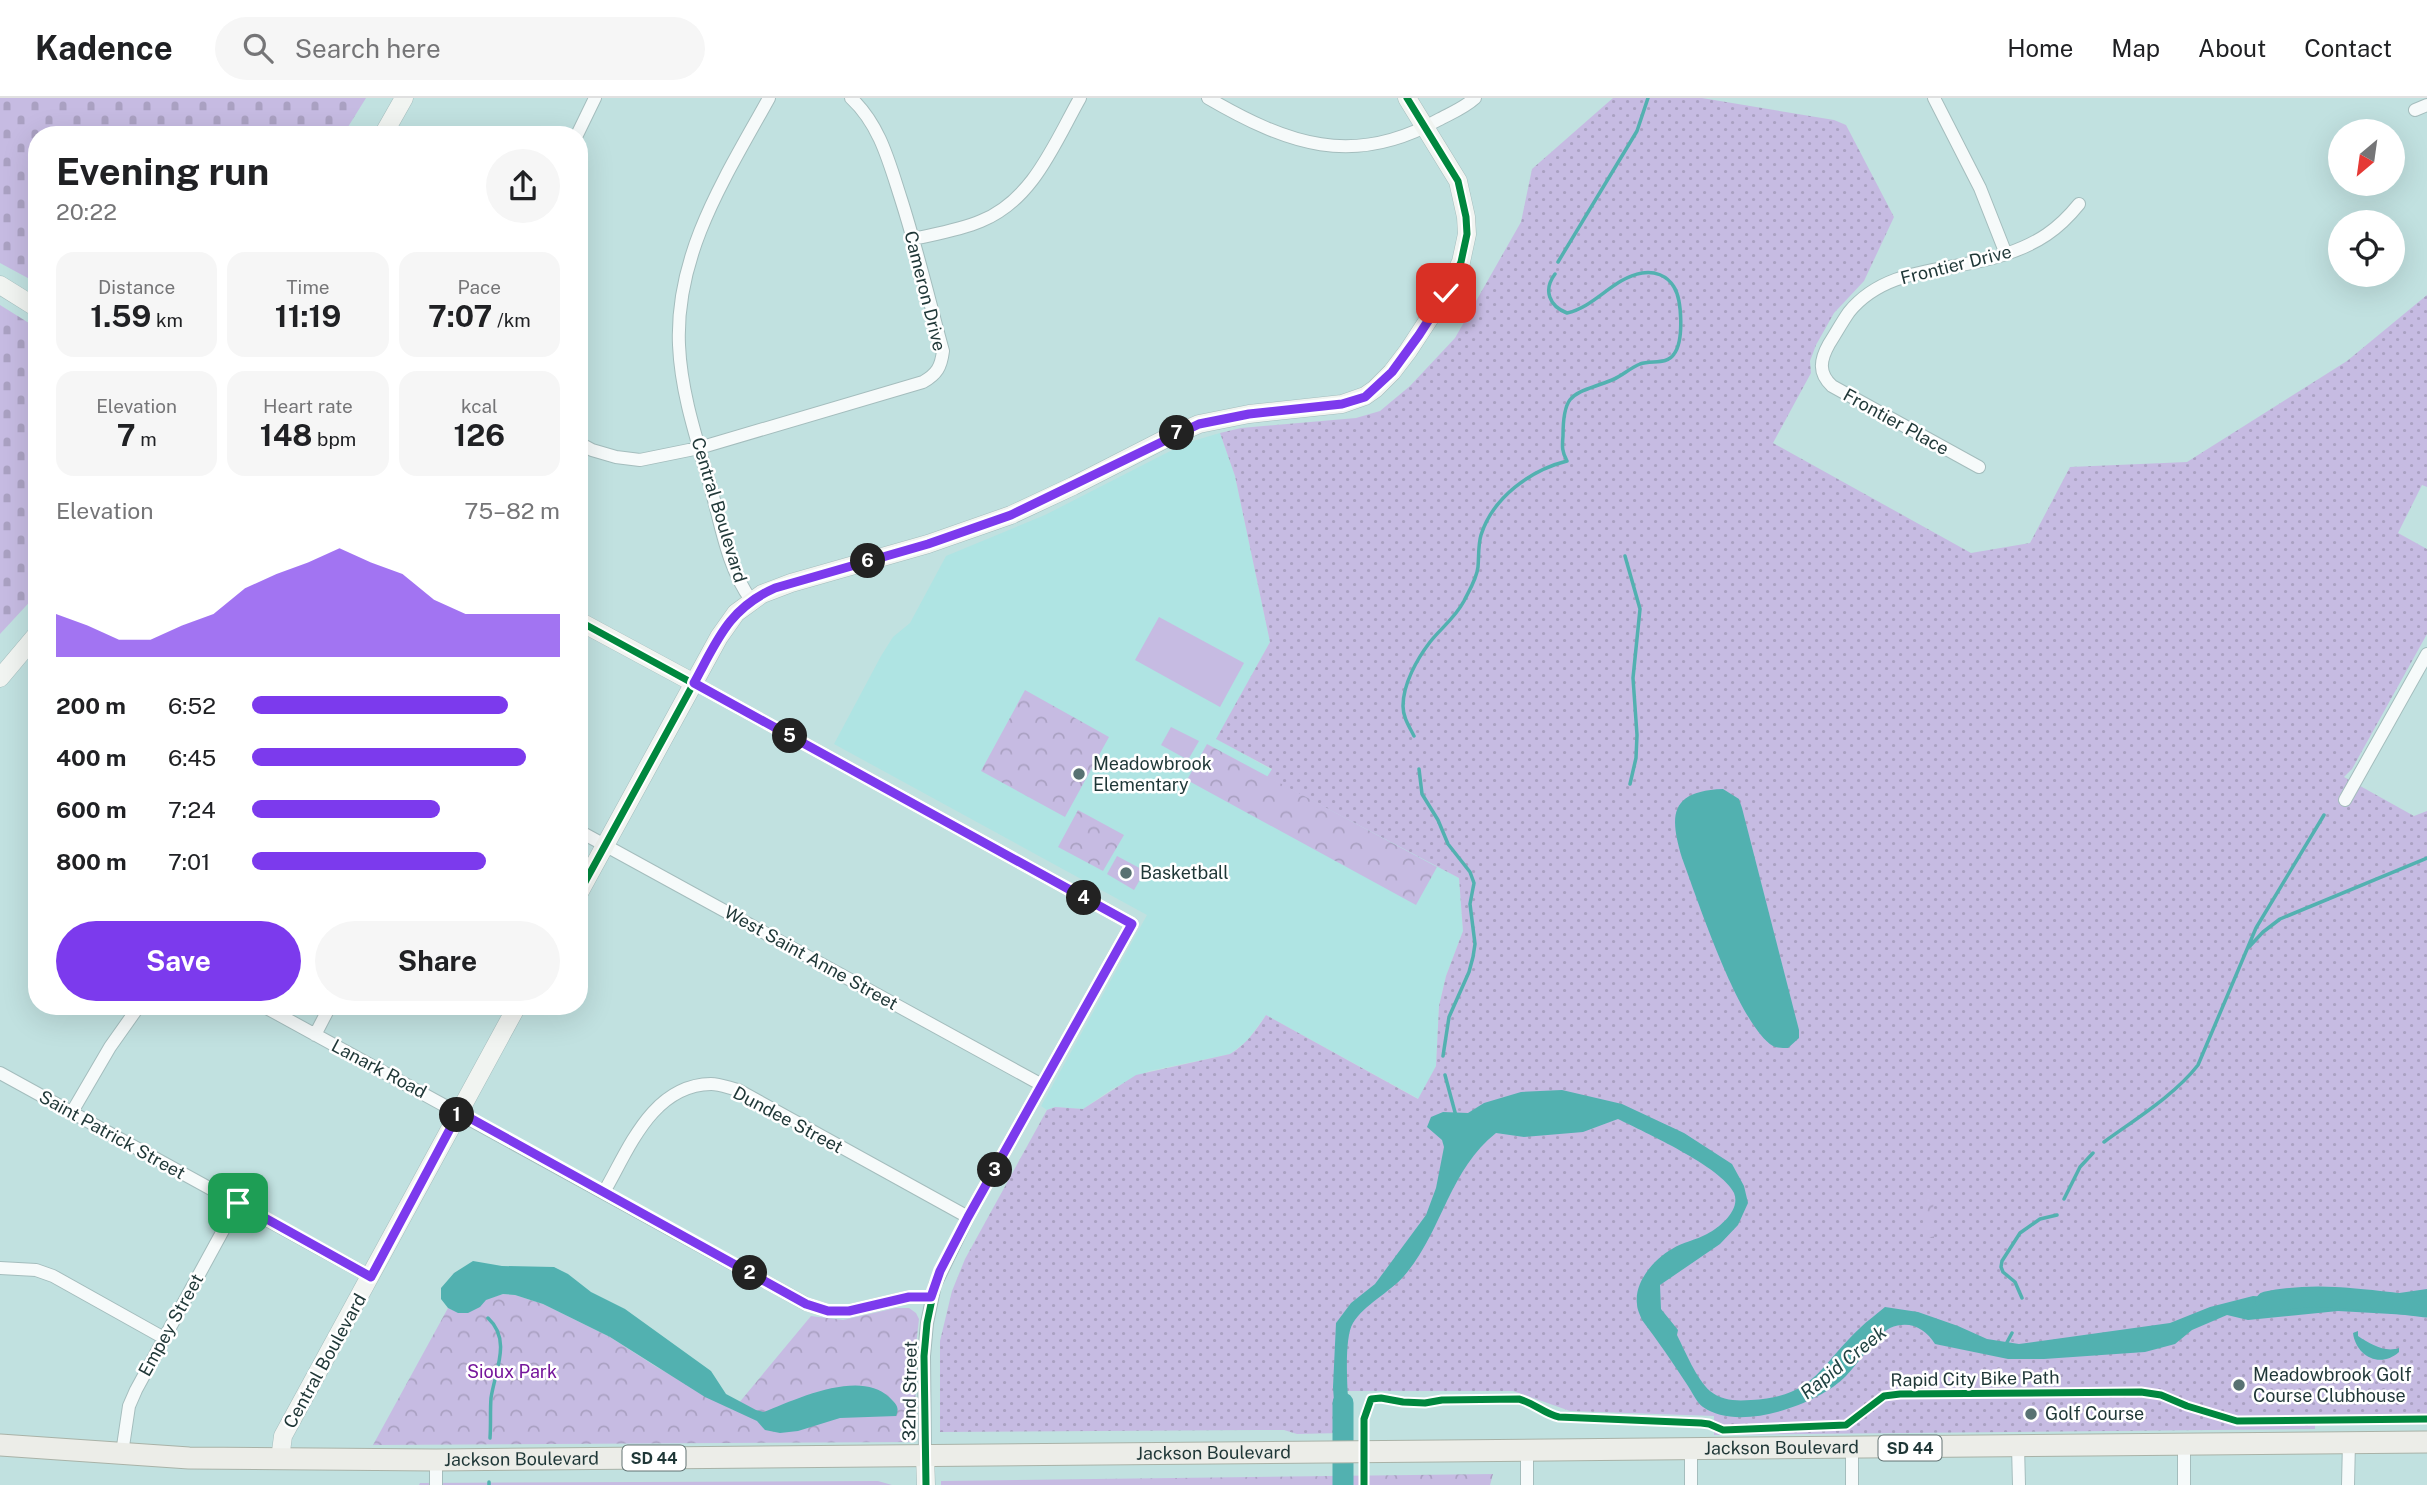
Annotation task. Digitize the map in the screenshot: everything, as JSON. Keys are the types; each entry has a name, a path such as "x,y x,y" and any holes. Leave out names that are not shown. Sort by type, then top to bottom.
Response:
{"main road":[{"name":"Jackson Boulevard","path":"0,1445 189,1458 436,1460 2427,1443"}],"street":[{"path":"388,126 404,98"},
{"path":"581,126 595,98"},
{"name":"Central Boulevard","path":"588,876 728,624 751,600 737,579 699,448 683,381 679,346 682,296 695,241 708,211 769,98"},
{"name":"Cameron Drive","path":"699,448 923,382 936,374 942,361 943,351 914,239 884,147 874,125 851,98"},
{"path":"914,239 981,222 1020,197 1037,176 1080,98"},
{"path":"1208,98 1255,124 1294,139 1322,145 1354,147 1392,141 1425,128 1475,98"},
{"path":"751,600 791,583 928,544 1011,515 1199,424 1249,414 1342,404 1365,397 1392,372 1419,335 1456,275 1465,248 1466,217 1458,181 1407,98"},
{"path":"1934,98 1980,188 2006,254"},
{"name":"Frontier Drive","path":"1821,369 1824,353 1849,313 1866,296 1906,275 1967,265 2006,254 2054,231 2079,204"},
{"path":"0,285 28,302"},
{"name":"Frontier Place","path":"1821,369 1824,377 1835,389 1979,467"},
{"path":"588,448 616,457 640,460 699,448"},
{"path":"588,626 694,683"},
{"path":"0,678 28,645"},
{"path":"2346,800 2427,654"},
{"name":"32nd Street","path":"694,683 1132,924 968,1217 944,1263 931,1297 924,1356 926,1485"},
{"name":"West Saint Anne Street","path":"588,836 1042,1085"},
{"path":"72,1112 110,1047 133,1015"},
{"name":"Lanark Road","path":"279,1015 806,1304 828,1311 849,1311 909,1297 931,1297"},
{"path":"314,1035 325,1015"},
{"name":"Central Boulevard","path":"280,1459 281,1440 512,1015"},
{"name":"Saint Patrick Street","path":"0,1073 371,1277"},
{"name":"Dundee Street","path":"604,1192 649,1115 668,1097 693,1087 713,1084 738,1090 968,1217"},
{"name":"Empey Street","path":"122,1453 131,1400 238,1203"},
{"path":"0,1268 36,1270 53,1276 164,1338"},
{"path":"2348,1485 2349,1442"},
{"path":"2184,1444 2184,1485"},
{"path":"2018,1446 2019,1485"},
{"path":"1852,1448 1852,1485"},
{"path":"1691,1450 1691,1485"},
{"path":"1527,1451 1527,1485"},
{"path":"436,1460 436,1485"}],"shaded area":[{"name":"Meadowbrook Elementary","path":"1220,433 1235,476 1270,642 1217,739 1272,770 1269,778 1459,878 1463,931 1446,976 1439,1006 1436,1066 1419,1099 1266,1015 1247,1041 1230,1054 1149,1071 1112,1089 1083,1109 1055,1107 1047,1110 1041,1106 1147,915 834,744 881,656 893,637 910,623 946,556 1045,515 1186,443"}],"green space":[{"path":"0,98 366,98 349,126 28,126 28,278 0,263"},
{"path":"1613,98 1702,98 1834,120 1846,125 1894,217 1864,281 1834,313 1816,345 1810,361 1811,373 1773,443 1971,553 2030,543 2070,467 2187,462 2347,361 2427,295 2427,487 2422,485 2398,533 2427,549 2427,634 2352,769 2344,777 2414,816 2427,811 2427,1415 2315,1416 2315,1429 1714,1435 1714,1416 1570,1411 1513,1391 1343,1391 1342,1433 1297,1434 1284,1430 940,1432 940,1341 952,1291 965,1259 1047,1110 1055,1107 1083,1109 1136,1075 1230,1054 1246,1041 1266,1015 1418,1099 1436,1066 1439,1006 1446,976 1463,931 1459,878 1267,777 1272,769 1216,739 1270,642 1235,476 1220,433 1241,428 1356,418 1380,411 1410,386 1455,338 1521,222 1532,169"},
{"path":"0,305 28,322 28,604 0,634"},
{"path":"1159,617 1244,663 1220,707 1135,660"},
{"path":"1025,690 1109,737 1065,817 981,771"},
{"path":"1171,727 1199,741 1188,760 1161,745"},
{"path":"1207,744 1437,867 1416,905 1187,780"},
{"path":"1078,810 1124,835 1103,871 1058,847"},
{"name":"Basketball","path":"1117,856 1145,871 1134,890 1107,874"},
{"path":"1933,1190 1934,1238 1923,1238 1924,1191"},
{"name":"Sioux Park","path":"503,1294 543,1304 610,1337 733,1410 811,1316 843,1320 896,1308 909,1308 919,1319 916,1345 915,1442 373,1445 448,1308 468,1312 487,1299"},
{"path":"1493,1474 1490,1485 941,1485 941,1481"},
{"path":"878,1481 892,1485 419,1485 420,1483"}],"water":[{"path":"1723,789 1739,799 1742,808 1799,1030 1799,1038 1788,1048 1773,1046 1760,1034 1733,988 1708,930 1678,843 1675,818 1683,800 1705,791"},
{"path":"1562,1090 1622,1104 1684,1133 1732,1164 1744,1186 1748,1203 1738,1225 1720,1244 1660,1285 1661,1309 1678,1330 1677,1335 1696,1373 1710,1391 1725,1399 1772,1398 1803,1386 1860,1328 1885,1307 1918,1312 1987,1339 2019,1344 2170,1323 2210,1307 2253,1296 2337,1302 2427,1289 2427,1316 2338,1311 2248,1320 2227,1315 2192,1330 2175,1344 2145,1352 2044,1359 2008,1359 1935,1344 1921,1330 1904,1325 1885,1331 1846,1376 1817,1396 1778,1412 1757,1416 1718,1414 1703,1407 1697,1400 1642,1320 1637,1296 1647,1272 1665,1253 1707,1234 1723,1222 1735,1206 1734,1193 1727,1183 1699,1162 1618,1119 1583,1132 1524,1137 1496,1133 1480,1148 1456,1183 1417,1259 1398,1282 1364,1310 1353,1323 1347,1359 1350,1430 1336,1430 1333,1387 1336,1323 1351,1303 1375,1284 1426,1215 1436,1188 1444,1147 1442,1140 1427,1127 1431,1117 1443,1112 1468,1113 1484,1103 1521,1092"},
{"path":"473,1261 502,1266 554,1267 568,1274 591,1292 625,1309 711,1371 726,1394 756,1410 764,1412 828,1389 862,1386 877,1389 889,1397 897,1406 896,1416 840,1418 798,1431 780,1433 765,1430 757,1421 705,1397 610,1337 543,1304 503,1294 486,1300 480,1307 468,1313 458,1313 448,1308 441,1299 441,1288 454,1273"},
{"path":"2358,1331 2358,1336 2373,1345 2383,1349 2399,1348 2399,1352 2384,1359 2370,1358 2355,1341 2353,1333"}],"waterway":[{"path":"1558,262 1637,131 1648,98"},
{"path":"1414,736 1403,710 1408,681 1425,649 1464,601 1477,571 1481,535 1494,509 1527,478 1567,461 1563,449 1565,410 1573,396 1616,378 1640,364 1667,360 1677,348 1681,331 1679,301 1674,287 1664,277 1656,273 1632,276 1586,305 1567,313 1556,306 1550,297 1549,286 1555,274"},
{"path":"1625,556 1640,609 1633,678 1636,758 1630,784"},
{"path":"1419,769 1422,794 1438,820 1448,844 1470,872 1474,883 1470,904 1475,944 1473,957 1449,1017 1443,1056"},
{"path":"2104,1142 2166,1097 2198,1065 2256,928 2324,815"},
{"path":"2249,947 2280,919 2427,858"},
{"path":"1445,1075 1456,1116"},
{"path":"2064,1199 2080,1167 2093,1153"},
{"path":"2022,1298 2015,1282 2003,1272 2002,1261 2020,1233 2040,1219 2057,1215"},
{"name":"Rapid Creek","path":"2266,1302 2326,1297 2427,1307"},
{"path":"488,1318 495,1327 501,1346 491,1398 490,1438"},
{"path":"2005,1346 2012,1333"},
{"name":"Rapid Creek","path":"1343,1403 1343,1485"}],"cycle path":[{"path":"588,877 719,637 736,613 762,594 791,583 928,544 1011,515 1199,424 1249,414 1342,404 1365,396 1375,389 1408,351 1446,293 1461,262 1467,234 1458,181 1407,98"},
{"path":"588,626 1132,924 968,1217 935,1285 924,1356 926,1485"},
{"name":"Rapid City Bike Path","path":"1364,1485 1364,1419 1371,1399 1381,1398 1425,1403 1442,1400 1519,1399 1559,1417 1701,1423 1723,1430 1846,1425 1884,1396 1900,1394 2141,1392 2161,1395 2237,1421 2427,1419"}],"place":[{"name":"Meadowbrook Elementary","path":"1079,774"},
{"name":"Basketball","path":"1126,873"},
{"name":"Meadowbrook Golf Course Clubhouse","path":"2239,1385"},
{"name":"Golf Course","path":"2031,1414"}],"route":[{"path":"238,1203 371,1277 459,1112 806,1304 828,1311 849,1311 909,1297 931,1297 940,1271 968,1217 1132,924 694,683 719,637 736,613 751,600 775,588 928,544 1011,515 1199,424 1220,418 1342,404 1365,397 1392,372 1446,293"}]}
